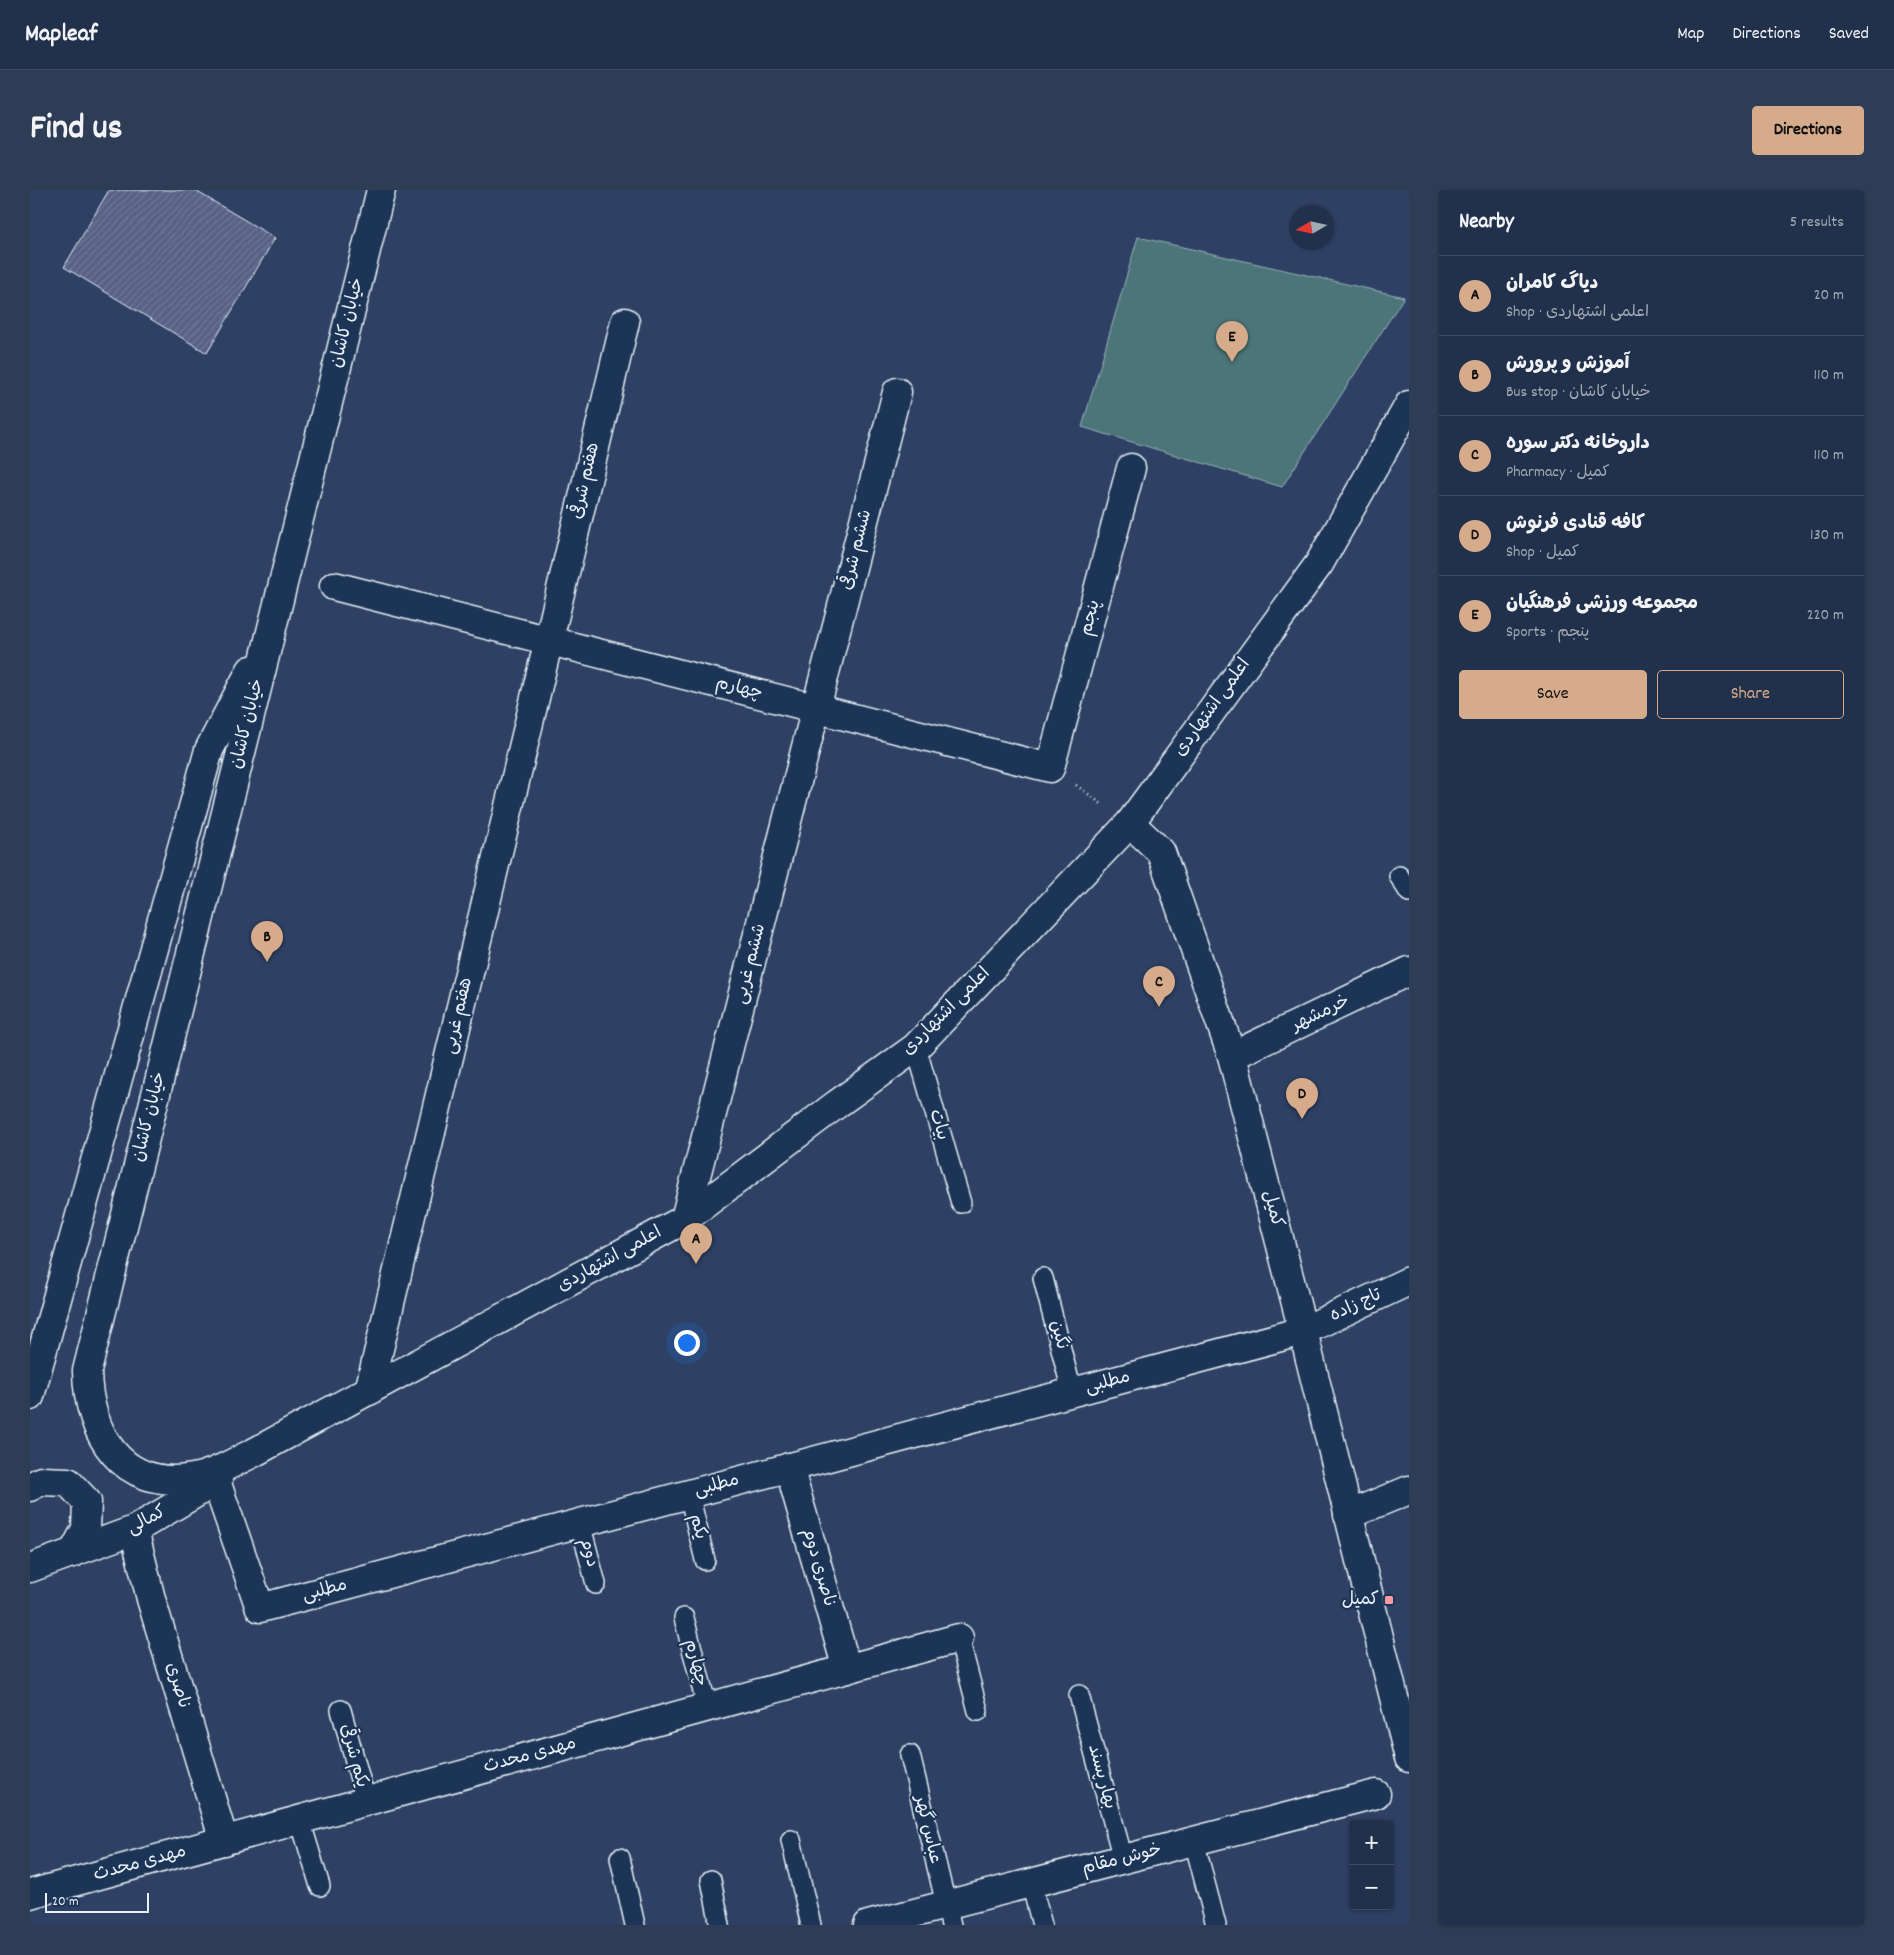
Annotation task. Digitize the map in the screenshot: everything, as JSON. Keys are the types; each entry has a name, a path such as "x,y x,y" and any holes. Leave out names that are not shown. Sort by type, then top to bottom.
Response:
{"street":[{"name":"خیابان کاشان","path":"252,1453 195,1478 176,1481 154,1479 131,1470 112,1452 99,1432 87,1393 87,1371 381,190"},
{"name":"هفتم شرقی","path":"548,641 624,322"},
{"name":"ششم شرقی","path":"816,708 897,392"},
{"name":"اعلمی اشتهاردی","path":"252,1453 685,1219 916,1047 1130,823 1319,564 1409,405"},
{"name":"پنجم","path":"1050,768 1131,468"},
{"name":"چهارم","path":"334,586 1050,768"},
{"name":"خیابان کاشان","path":"30,1396 209,750 271,630"},
{"name":"هفتم غربی","path":"369,1391 548,641"},
{"name":"ششم غربی","path":"685,1219 816,708"},
{"name":"کمیل","path":"1130,823 1161,852 1232,1056 1303,1331 1409,1758"},
{"name":"خرمشهر","path":"1232,1056 1409,971"},
{"name":"تاج زاده","path":"1303,1331 1409,1281"},
{"name":"مطلبی","path":"216,1481 260,1608 1303,1331"},
{"name":"کمالی","path":"30,1568 134,1530 216,1481 252,1453"},
{"name":"ناصری دوم","path":"789,1467 847,1669"},
{"path":"30,1487 41,1482 68,1482 86,1502 86,1529 73,1553"},
{"path":"1348,1515 1409,1490"},
{"name":"ناصری","path":"134,1530 151,1599 224,1841"},
{"name":"مهدی محدث","path":"30,1894 959,1638"},
{"name":"خوش مقام","path":"868,1925 948,1915 1032,1883 1376,1794"}],"lane":[{"path":"1399,876 1409,892"},
{"name":"بیات","path":"916,1047 961,1202"},
{"name":"نگین","path":"1043,1278 1072,1392"},
{"name":"یکم","path":"689,1494 705,1560"},
{"name":"دوم","path":"580,1523 596,1584"},
{"name":"چهارم","path":"684,1618 706,1707"},
{"name":"مهدی محدث","path":"959,1638 978,1711"},
{"name":"بهار پسند","path":"1079,1695 1123,1859"},
{"name":"یکم شرقی","path":"341,1710 366,1802"},
{"name":"عباس گهر","path":"910,1755 948,1915"},
{"path":"300,1820 320,1886"},
{"path":"791,1840 811,1925"},
{"path":"1194,1841 1216,1925"},
{"path":"620,1858 635,1925"},
{"path":"710,1880 720,1925"},
{"path":"1032,1883 1042,1925"}],"path":[{"path":"1050,768 1130,823"}],"green space":[{"path":"1138,237 1404,297 1282,487 1082,427"}],"building":[{"path":"109,190 194,190 275,238 207,353 64,267"}],"place":[{"name":"مجموعه ورزشی فرهنگیان","path":"1232,362"},
{"name":"آموزش و پرورش","path":"267,962"},
{"name":"داروخانه دکتر سوره","path":"1159,1007"},
{"name":"کافه قنادی فرنوش","path":"1302,1119"},
{"name":"دیاگ کامران","path":"696,1264"},
{"name":"کمیل","path":"1389,1600"}]}
